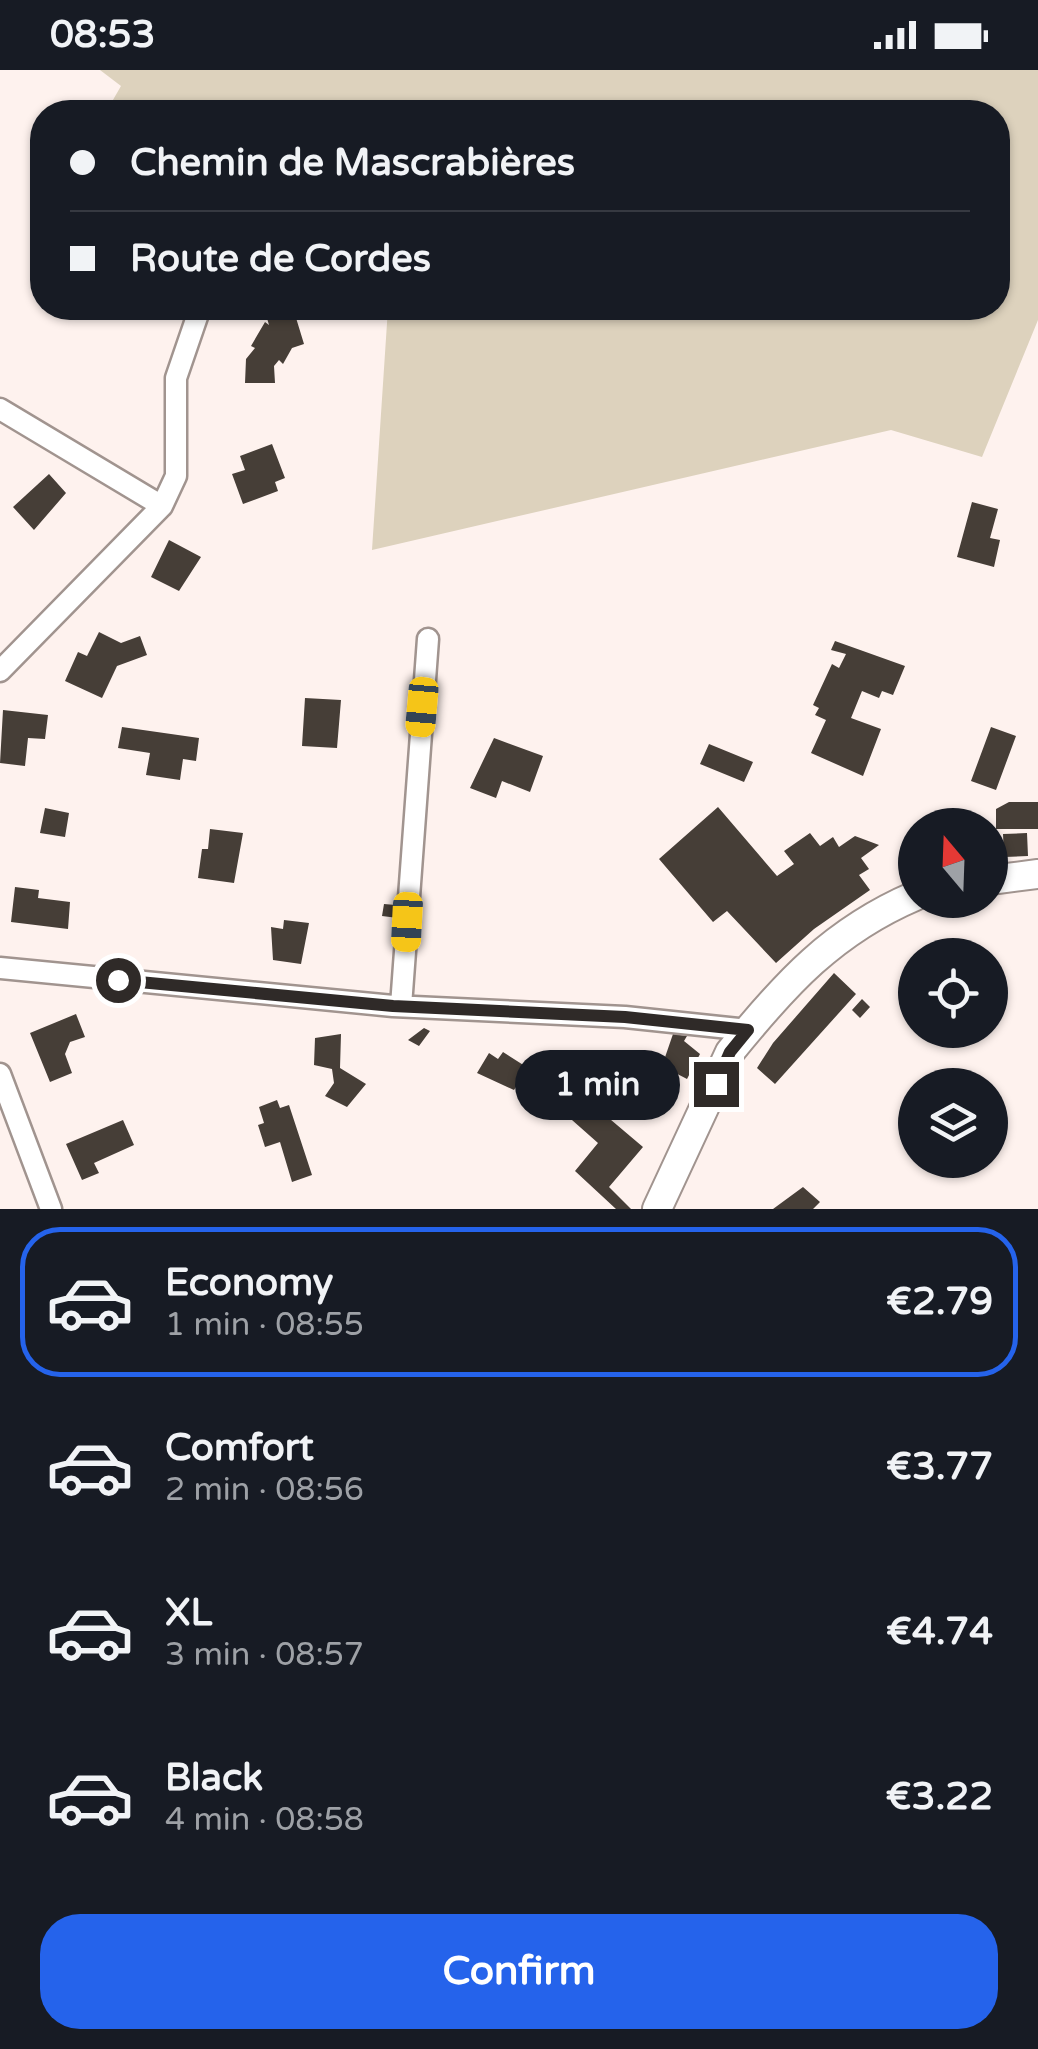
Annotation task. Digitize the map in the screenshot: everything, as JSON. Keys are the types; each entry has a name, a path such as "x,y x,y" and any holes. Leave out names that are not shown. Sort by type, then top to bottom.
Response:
{"main road":[{"path":"1008,878 1038,874"},
{"path":"657,1209 730,1052 817,954 875,913 898,903"}],"street":[{"path":"0,670 162,506 176,476 176,378 196,320"},
{"path":"0,409 162,506"},
{"path":"401,1006 428,639"},
{"path":"0,968 401,1006 625,1017 748,1030"},
{"path":"0,1074 51,1209"}],"shaded area":[{"path":"100,70 1038,70 1038,320 982,457 891,430 372,550 387,320 1010,320 1010,100 113,100 121,86"}],"building":[{"path":"268,320 297,320 304,344 292,348 283,364 279,360 274,366 275,383 245,383 246,359 255,348 251,346 265,322 269,325"},
{"path":"272,444 285,478 275,482 278,491 243,504 232,474 245,470 240,456"},
{"path":"49,474 66,493 34,530 13,507"},
{"path":"972,502 998,509 990,538 1000,540 994,567 957,557"},
{"path":"169,540 201,557 179,591 151,577"},
{"path":"99,632 121,643 140,636 147,655 117,666 102,698 65,681 78,652 87,656"},
{"path":"835,641 905,666 893,695 882,691 879,698 862,691 851,718 881,729 863,776 811,753 826,720 815,715 819,708 813,705 832,664 839,668 846,654 831,650"},
{"path":"305,698 341,700 337,748 302,746"},
{"path":"3,710 48,715 45,739 28,738 25,766 0,763"},
{"path":"122,727 199,738 196,761 183,759 180,780 146,775 150,753 118,748"},
{"path":"991,727 1016,736 996,790 971,781"},
{"path":"494,738 543,756 530,792 502,781 496,798 470,788"},
{"path":"709,744 753,762 744,782 700,764"},
{"path":"1009,802 1038,802 1038,829 1008,829 1008,808 998,808"},
{"path":"718,807 777,876 794,864 784,851 810,833 820,846 833,837 839,847 855,836 879,845 861,858 869,869 859,875 870,890 814,929 776,963 727,911 713,922 659,859"},
{"path":"45,808 69,813 65,837 40,833"},
{"path":"210,829 243,833 234,883 198,878 202,849 208,849"},
{"path":"1027,833 1028,856 1008,857 1008,834"},
{"path":"15,887 39,890 38,898 70,902 68,929 11,922"},
{"path":"384,904 407,906 406,919 382,916"},
{"path":"284,920 309,923 301,964 273,960 271,927 283,929"},
{"path":"834,973 856,994 775,1084 757,1068 773,1043"},
{"path":"862,999 870,1007 860,1018 852,1010"},
{"path":"76,1014 85,1037 70,1042 65,1054 72,1073 50,1082 30,1033"},
{"path":"424,1028 430,1031 419,1046 408,1040"},
{"path":"341,1034 340,1068 366,1084 347,1107 325,1096 334,1083 332,1069 314,1065 315,1038"},
{"path":"673,1034 687,1036 684,1041 700,1054 687,1079 662,1066"},
{"path":"503,1052 528,1068 514,1090 477,1073 489,1053 498,1059"},
{"path":"597,1081 617,1098 604,1114 643,1147 609,1187 631,1209 616,1209 575,1171 598,1143 572,1120"},
{"path":"277,1100 280,1108 289,1105 312,1175 292,1182 280,1142 265,1147 258,1125 264,1123 259,1107"},
{"path":"123,1120 134,1145 94,1163 99,1173 82,1180 66,1144"},
{"path":"803,1187 820,1202 813,1209 773,1209"}],"route":[{"path":"118,980 393,1006 625,1017 748,1030 730,1052 716,1084"}]}
